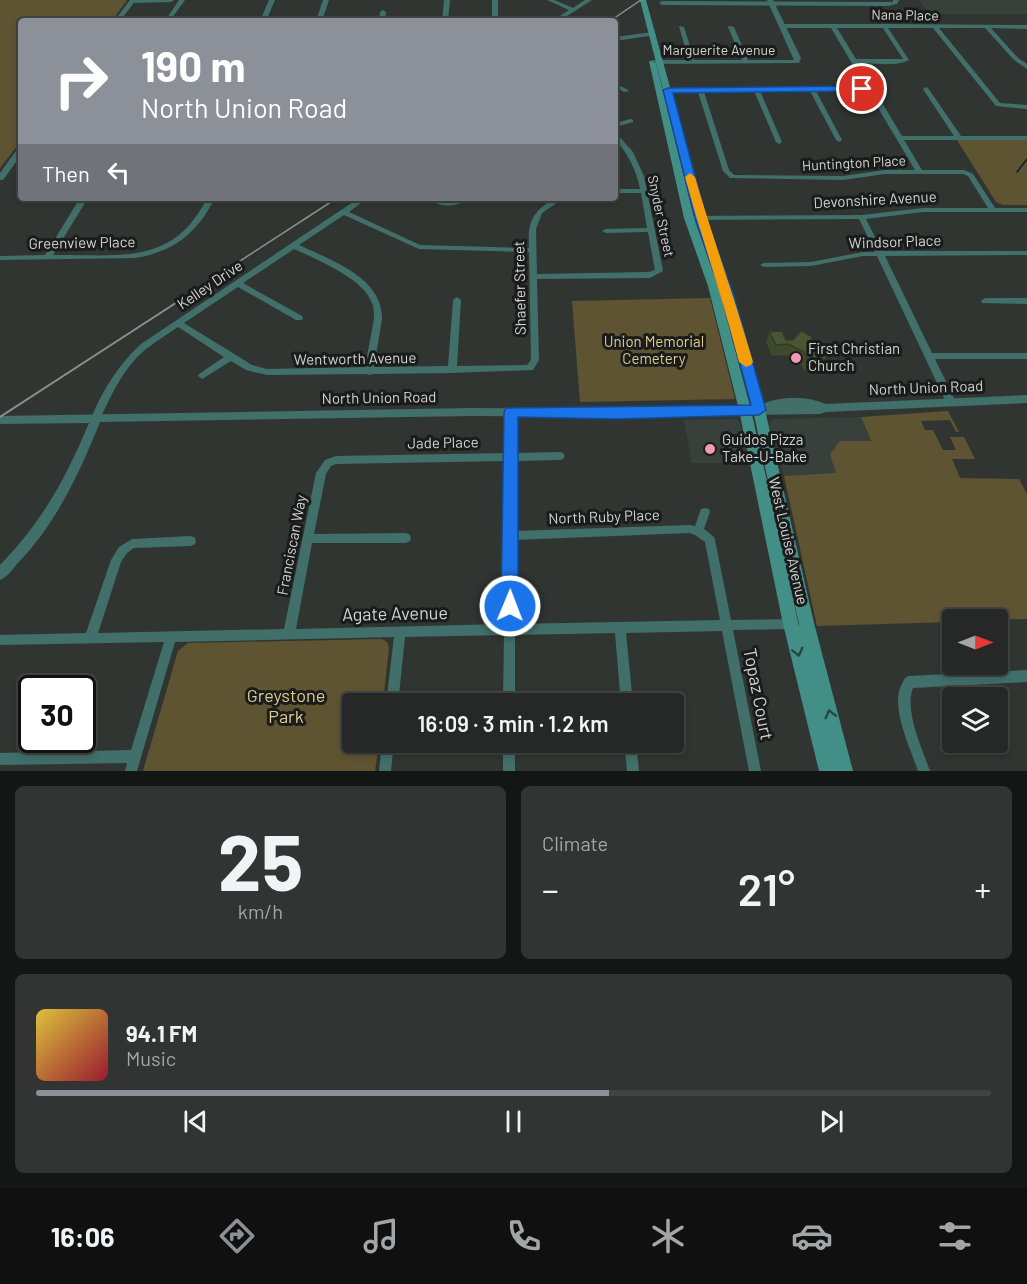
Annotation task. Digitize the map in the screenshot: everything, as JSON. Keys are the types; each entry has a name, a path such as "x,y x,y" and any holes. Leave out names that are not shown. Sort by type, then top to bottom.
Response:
{"main road":[{"name":"West Louise Avenue","path":"638,0 701,218 728,296 752,410 791,624 828,771"},
{"name":"West Louise Avenue","path":"643,0 649,34"},
{"name":"West Louise Avenue","path":"663,90 689,218 752,410 844,771"}],"street":[{"path":"119,18 133,1 171,0"},
{"path":"170,18 182,0"},
{"path":"264,18 272,0"},
{"path":"320,18 326,0"},
{"path":"445,18 447,0"},
{"path":"495,0 495,18"},
{"path":"550,0 573,10"},
{"path":"560,18 589,0"},
{"path":"771,2 782,26"},
{"path":"662,3 895,2"},
{"path":"382,18 383,12"},
{"name":"Nana Place","path":"782,26 1027,27"},
{"name":"Marguerite Avenue","path":"656,62 785,62 798,60 782,26"},
{"path":"833,26 919,171"},
{"path":"854,61 905,61 903,53 884,26"},
{"path":"681,27 692,62"},
{"path":"731,27 746,62"},
{"path":"987,27 1027,67"},
{"path":"936,28 998,105 1027,107"},
{"path":"618,39 649,34"},
{"path":"618,87 626,91"},
{"path":"812,89 839,140"},
{"path":"663,90 869,89"},
{"path":"926,89 959,138"},
{"name":"Huntington Place","path":"700,90 728,175 739,178 843,178 885,172 961,172 970,175 993,210"},
{"path":"756,90 779,142"},
{"path":"618,124 631,121"},
{"path":"899,138 1027,138"},
{"name":"Snyder Street","path":"534,277 657,273 659,268 638,166 618,139"},
{"path":"0,178 18,154"},
{"path":"618,191 644,191"},
{"path":"48,257 82,201"},
{"name":"Greenview Place","path":"0,258 151,254 177,240 195,226 209,201"},
{"name":"Kelley Drive","path":"96,418 111,385 122,369 144,346 360,201"},
{"path":"438,201 448,205 460,201"},
{"name":"Shaefer Street","path":"535,355 534,220 546,205 554,201"},
{"name":"Devonshire Avenue","path":"689,218 862,217 923,210 1027,210"},
{"path":"344,212 419,247 533,250"},
{"path":"862,217 951,402"},
{"path":"606,231 652,230"},
{"path":"295,246 361,281 373,294 378,312 369,372"},
{"name":"Windsor Place","path":"764,265 811,264 847,256 879,253 1027,253"},
{"path":"237,283 299,318"},
{"path":"452,370 457,300"},
{"path":"985,301 1027,301"},
{"name":"Wentworth Avenue","path":"178,323 249,368 267,372 530,368 535,355"},
{"path":"928,356 1027,356"},
{"path":"202,376 230,357"},
{"name":"North Union Road","path":"0,420 511,412 802,411 951,402 1026,401"},
{"path":"509,693 511,412"},
{"path":"0,574 44,526 62,497 96,418"},
{"name":"Jade Place","path":"328,463 336,460 560,456"},
{"name":"Franciscan Way","path":"289,634 321,473 328,463"},
{"path":"698,531 705,512"},
{"name":"North Ruby Place","path":"510,536 676,529 698,531"},
{"name":"Topaz Court","path":"698,531 710,540 754,771"},
{"path":"308,539 406,538"},
{"path":"90,639 116,560 123,550 132,544 191,540"},
{"name":"Agate Avenue","path":"0,639 171,638 791,624"},
{"path":"620,627 626,693"},
{"path":"393,693 400,632"},
{"path":"131,771 171,638"},
{"path":"924,771 904,709 903,688 909,682 1027,676"},
{"path":"385,771 387,753"},
{"path":"509,753 509,771"},
{"path":"631,753 633,771"},
{"path":"0,759 135,756"}],"shaded area":[{"path":"919,0 1027,0 1027,14 930,14"},
{"path":"861,417 871,442 836,474 784,476 769,423 773,419"},
{"path":"737,419 750,463 692,463 684,420"}],"green space":[{"path":"0,0 127,0 114,18 18,18 18,145 0,168"},
{"path":"957,140 1027,140 1027,205 1003,205 996,202"},
{"name":"Union Memorial Cemetery","path":"710,298 735,399 580,402 572,301"},
{"path":"948,411 959,432 956,432 950,420 921,421 925,430 933,430 943,450 956,450 950,437 964,437 975,459 952,459 960,478 1019,479 1027,494 1027,619 1008,619 1008,609 942,609 942,622 817,626 784,476 836,473 830,454 840,441 871,441 861,417"},
{"name":"Greystone Park","path":"382,639 387,642 389,647 384,693 342,693 342,753 378,753 375,771 143,771 178,651 188,643"}],"building":[{"path":"782,331 786,340 793,340 801,331 813,337 808,344 812,351 823,350 827,359 808,360 804,352 788,344 776,345 769,332"}],"waterway":[{"path":"1017,172 1027,159"}],"railway":[{"path":"614,18 641,0"},
{"path":"183,298 332,201"},
{"path":"0,417 185,297"}],"slow traffic":[{"path":"690,177 701,218 728,296 746,362"}],"place":[{"name":"First Christian Church","path":"796,358"},
{"name":"Guidos Pizza Take-U-Bake","path":"710,449"}],"route":[{"path":"510,606 511,412 616,413 759,410 728,296 701,218 668,90 862,89"}]}
